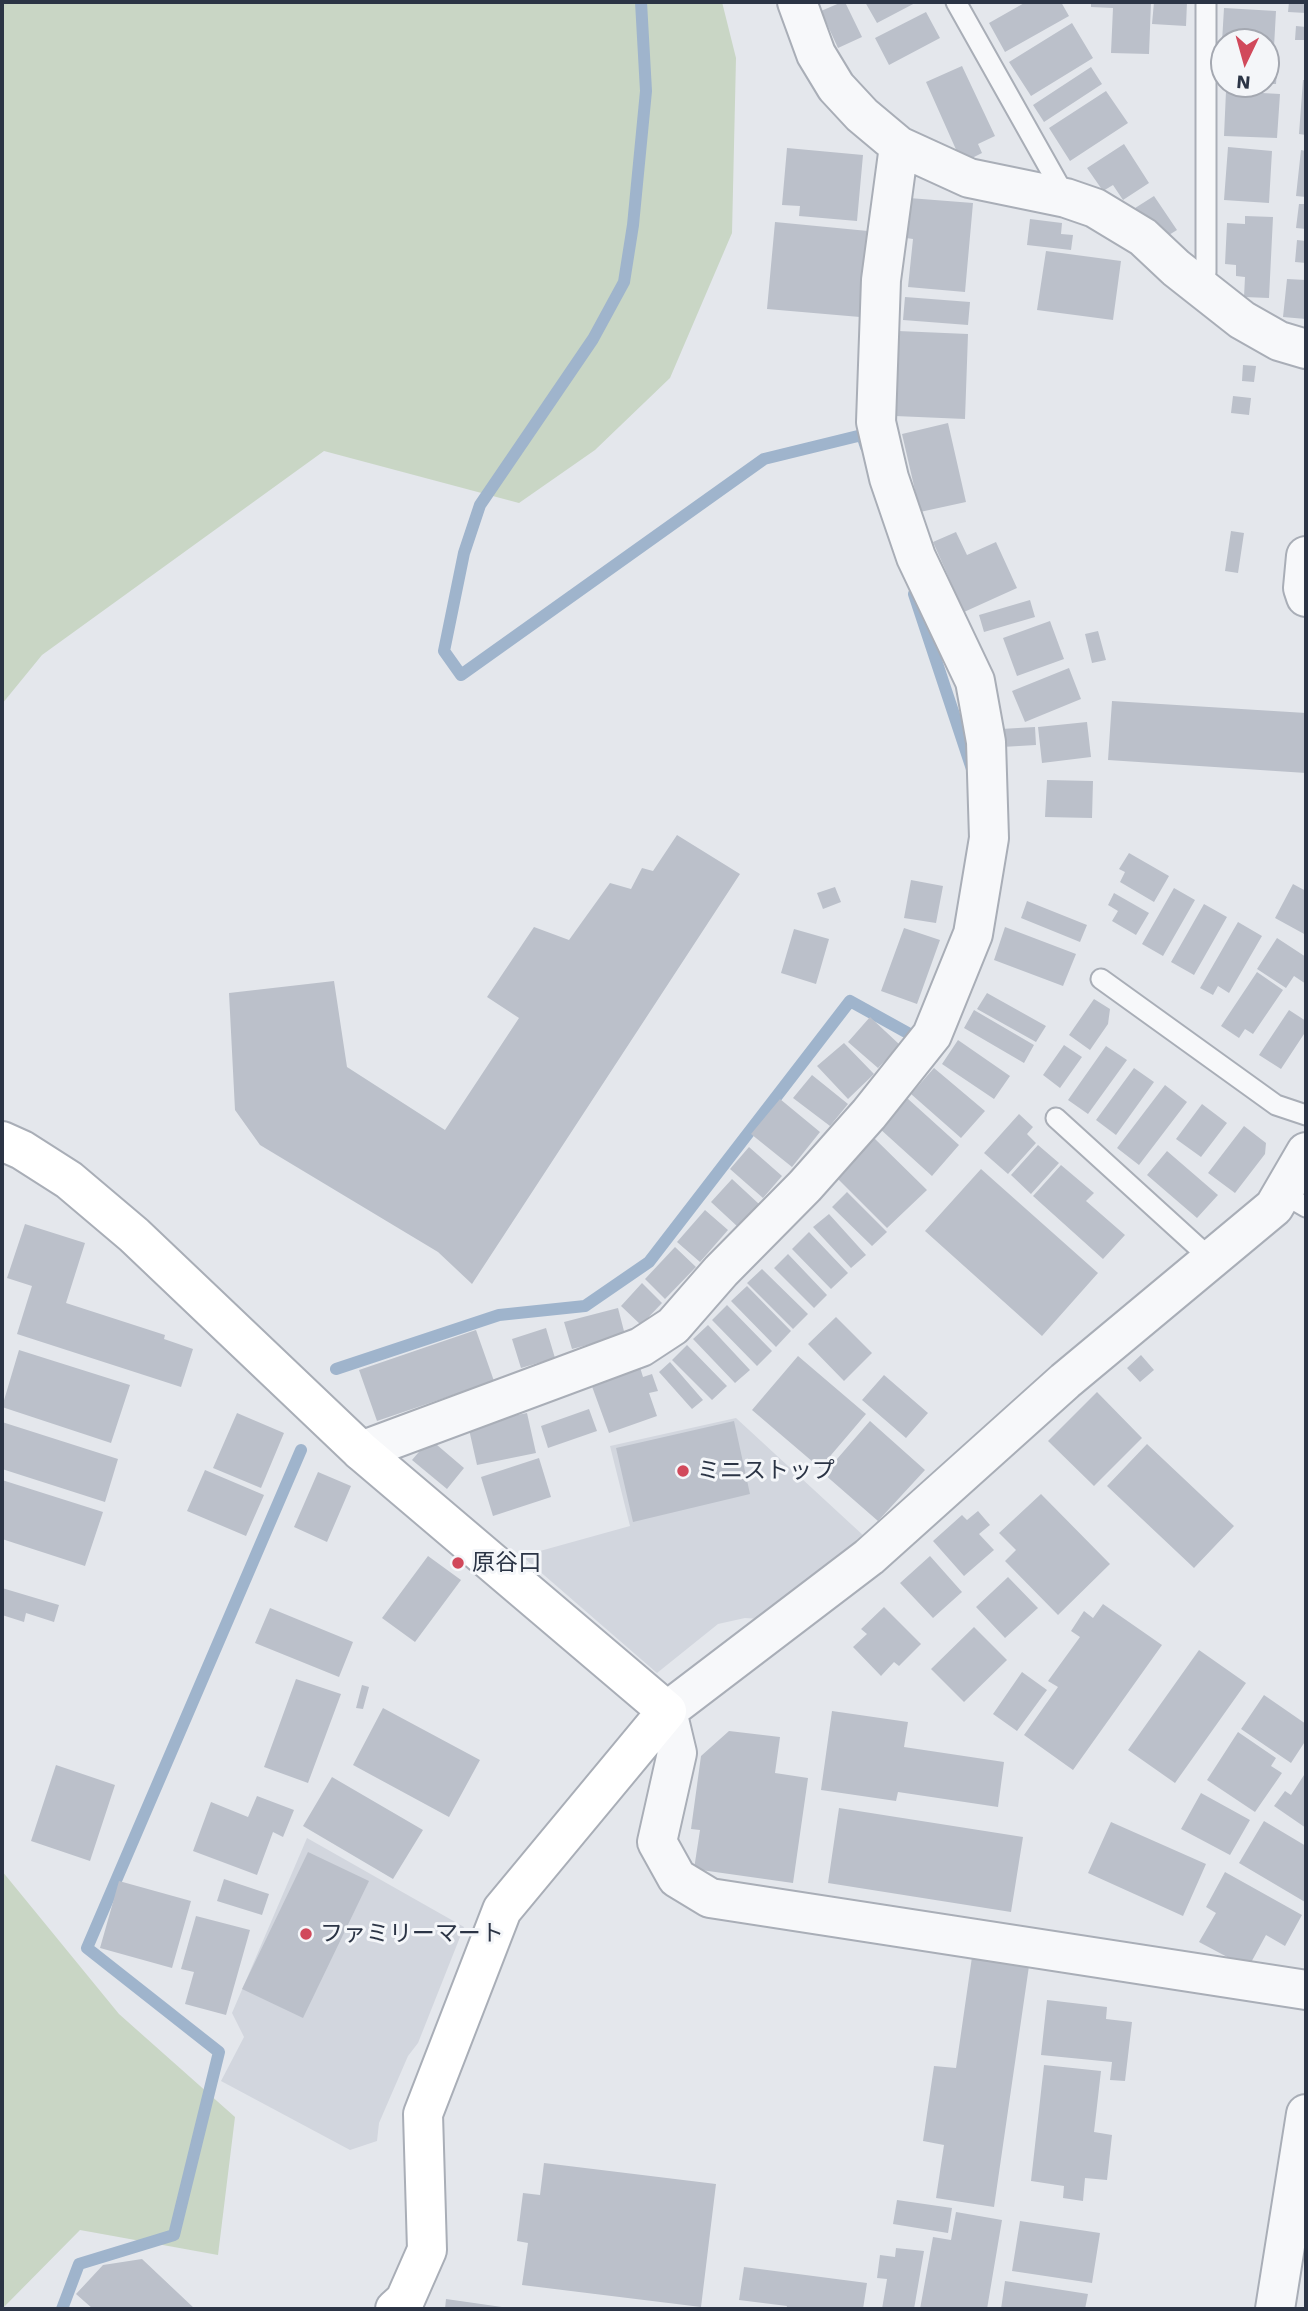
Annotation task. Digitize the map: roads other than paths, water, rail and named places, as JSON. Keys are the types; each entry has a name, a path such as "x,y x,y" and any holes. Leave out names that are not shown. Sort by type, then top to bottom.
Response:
{"street":[{"path":"797,2 816,54 836,87 862,115 899,146 969,178 1066,198 1095,208 1143,237 1176,268 1242,320 1279,341 1306,349"},
{"path":"361,1451 641,1347 673,1326 721,1271 805,1186 932,1035 973,934 989,838 987,756 975,681 916,557 889,478 876,422 881,280 899,146"},
{"path":"1306,556 1303,588 1306,597"},
{"path":"2,1141 22,1150 69,1181 134,1236 361,1451 667,1711 677,1753 657,1842 677,1878 710,1898 1306,1990"},
{"path":"395,2309 405,2300 427,2250 423,2114 502,1910 667,1711 869,1557 1065,1381 1275,1207 1294,1200 1306,1152"},
{"path":"1275,2309 1306,2114"}],"lane":[{"path":"956,2 1066,198"},
{"path":"1202,289 1206,272 1206,2"},
{"path":"1101,979 1276,1105 1306,1115"},
{"path":"1056,1118 1211,1259"}],"waterway":[{"path":"641,2 646,91 633,225 624,282 593,339 480,505 464,553 444,651 461,675 764,459 862,435 866,447"},
{"path":"914,594 972,769"},
{"path":"336,1369 499,1315 585,1306 649,1262 850,1001 915,1037 918,1030"},
{"path":"62,2309 79,2264 174,2235 219,2052 87,1948 301,1450"}],"place":[{"name":"ミニストップ","path":"683,1471"},
{"name":"原谷口","path":"458,1563"},
{"name":"ファミリーマート","path":"306,1934"}]}
